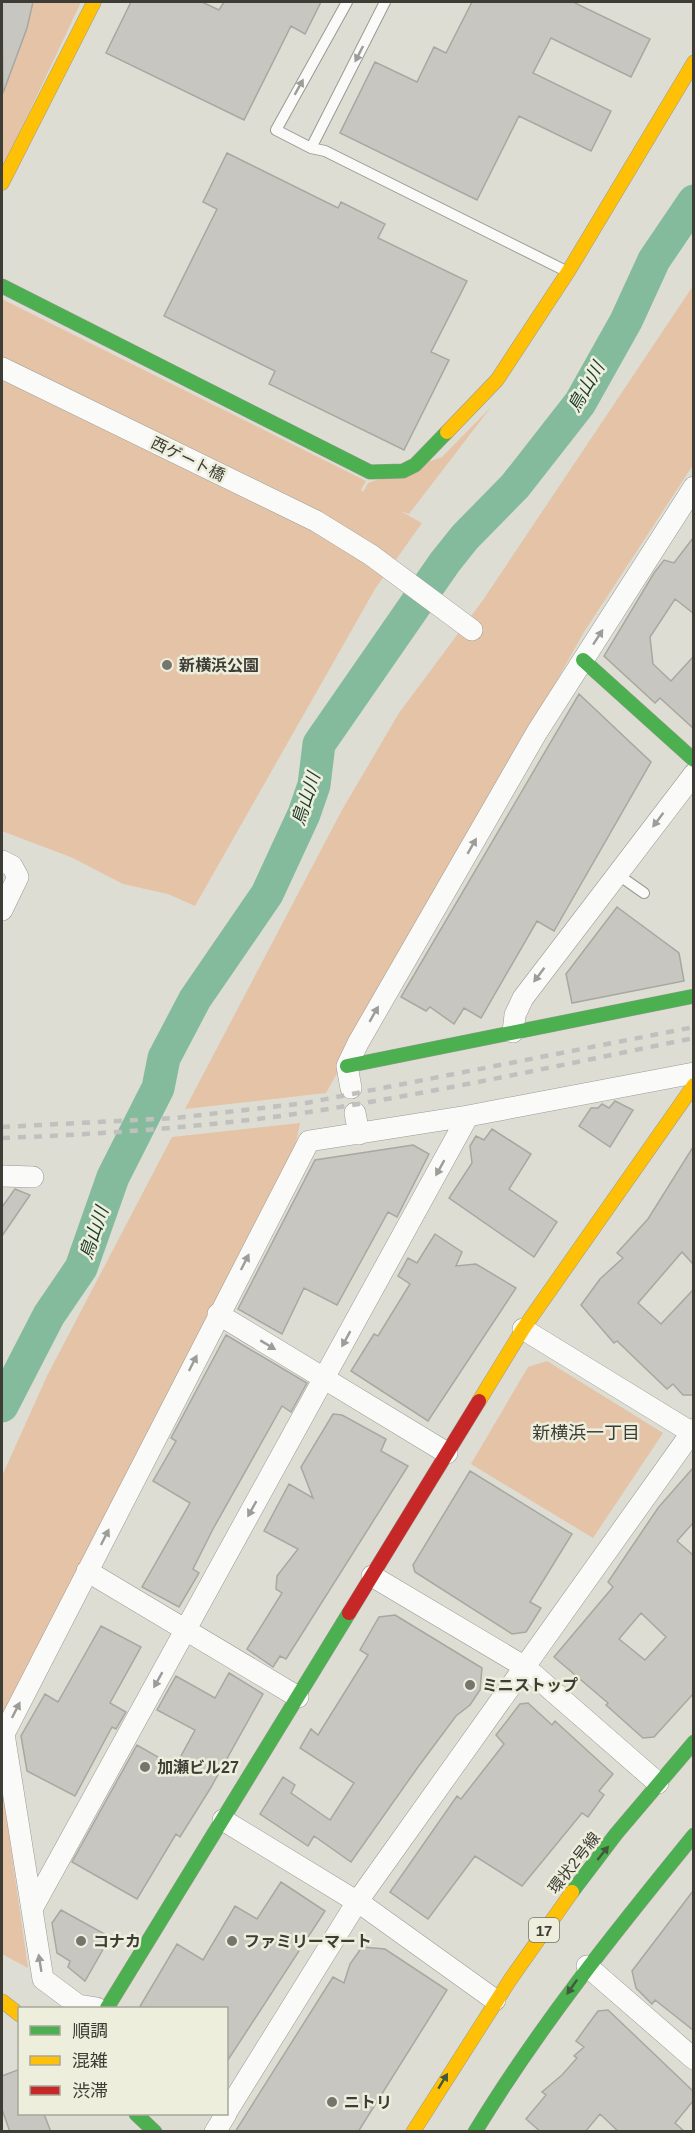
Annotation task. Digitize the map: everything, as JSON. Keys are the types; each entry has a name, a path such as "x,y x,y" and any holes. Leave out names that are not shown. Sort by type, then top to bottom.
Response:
{"street":[{"path":"2,183 94,2"},
{"path":"2,286 370,472 403,471 415,465 497,380 568,272 693,62"},
{"name":"西ゲート橋","path":"2,368 316,521 379,561 466,626"},
{"path":"351,1088 347,1066 358,1043 537,732 693,487"},
{"path":"584,660 693,760"},
{"path":"513,1032 515,1015 522,998 693,774"},
{"path":"2,861 12,866 18,877 2,910"},
{"path":"347,1066 693,996"},
{"path":"91,2007 78,2005 43,1978 4,1734 309,1141 357,1123 468,1116 693,1072"},
{"path":"108,2007 523,1329 693,1085"},
{"path":"32,1909 468,1116"},
{"path":"2,1176 33,1177"},
{"path":"218,1314 447,1453"},
{"path":"228,2110 357,1902 693,1431 523,1329"},
{"path":"87,1571 298,1697"},
{"path":"372,1576 525,1667 658,1783"},
{"name":"環状2号線","path":"413,2132 495,2000 578,1884 693,1742"},
{"path":"222,1820 357,1902 495,2000"},
{"path":"475,2132 502,2086 587,1966 693,1835"},
{"path":"587,1966 693,2059"},
{"path":"2,2001 18,2013"},
{"path":"137,2115 155,2132"},
{"path":"215,2132 225,2115"}],"lane":[{"path":"347,2 276,130 311,148 325,151 568,272"},
{"path":"311,148 385,2"},
{"path":"617,874 644,893"}],"shaded area":[{"path":"2,2 81,2 2,170"},
{"path":"693,286 693,465 584,632 326,1093 185,1109 342,810 399,713 483,600"},
{"name":"新横浜公園","path":"2,299 366,481 361,490 363,492 368,483 442,457 491,407 409,514 400,511 422,523 375,589 195,906 168,894 123,884 73,858 2,831"},
{"path":"300,1123 295,1148 2,1721 2,1476 47,1376 172,1137"},
{"path":"547,1361 663,1433 593,1538 471,1464 528,1367"},
{"path":"2,1787 28,1968 2,1954"}],"building":[{"path":"2,2 33,2 27,28 3,93"},
{"path":"131,2 202,2 219,10 224,2 321,2 305,34 291,26 244,120 106,53"},
{"path":"472,2 573,2 650,39 631,77 551,38 533,73 611,111 591,151 519,116 477,200 340,133 375,62 417,82 434,47 446,53"},
{"path":"227,153 338,208 341,202 385,224 378,238 467,281 431,352 449,360 404,450 269,384 275,371 164,316 217,209 203,202"},
{"path":"693,538 693,613 675,599 650,637 653,664 671,681 693,657 693,728 660,698 655,703 604,656 654,573 664,560 674,563"},
{"path":"579,694 651,762 554,931 537,921 481,1018 464,1008 454,1024 430,1007 426,1011 401,997"},
{"path":"617,907 679,953 684,981 572,1003 566,974"},
{"path":"615,1101 633,1110 610,1147 579,1126 591,1108 598,1108 602,1104 609,1108"},
{"path":"492,1129 531,1154 509,1189 557,1222 534,1257 449,1198 472,1163 470,1146 476,1136 484,1140"},
{"path":"413,1145 429,1154 397,1217 388,1212 337,1305 304,1288 282,1334 238,1309 315,1160"},
{"path":"693,1147 693,1264 682,1252 638,1303 661,1324 693,1290 693,1395 683,1395 673,1384 667,1389 617,1341 614,1343 581,1305 600,1279 623,1258 617,1253 648,1219"},
{"path":"15,1189 30,1195 2,1236 2,1207"},
{"path":"435,1234 462,1252 456,1266 476,1264 516,1288 428,1421 351,1371 374,1334 378,1336 410,1284 398,1276 408,1258 417,1263"},
{"path":"226,1335 307,1383 291,1412 282,1406 213,1529 193,1569 199,1573 179,1607 142,1587 190,1503 153,1481 176,1441 171,1438"},
{"path":"333,1414 342,1415 386,1439 381,1451 408,1466 286,1659 280,1656 273,1667 247,1649 282,1593 276,1589 277,1576 298,1549 264,1531 289,1484 313,1498 301,1467"},
{"path":"693,1468 693,1523 677,1541 693,1555 693,1694 654,1737 643,1738 606,1705 608,1703 554,1657 613,1587 608,1582 658,1508","holes":["641,1613 666,1637 645,1660 619,1639"]},
{"path":"470,1471 572,1534 530,1602 541,1608 526,1632 512,1634 415,1572 413,1565"},
{"path":"395,1615 482,1668 480,1690 470,1705 456,1716 351,1862 314,1836 308,1846 260,1814 283,1777 295,1785 291,1793 330,1820 354,1783 300,1748 311,1729 318,1735 368,1655 360,1650 379,1617"},
{"path":"101,1626 141,1647 110,1703 126,1712 116,1729 112,1727 75,1796 27,1771 21,1736 45,1694 58,1702"},
{"path":"229,1673 263,1694 210,1789 180,1837 176,1834 137,1899 72,1862 137,1745 175,1767 195,1730 157,1710 176,1676 215,1698"},
{"path":"528,1703 552,1725 555,1721 613,1774 599,1791 604,1795 588,1817 582,1813 522,1886 475,1856 428,1919 390,1892 457,1796 461,1799 504,1744 496,1735 520,1704"},
{"path":"281,1882 325,1911 228,2060 228,2007 140,2007 177,1944 203,1960 235,1906 257,1919"},
{"path":"693,1891 693,2030 655,2000 652,2004 636,1988 632,1971"},
{"path":"61,1910 110,1937 85,1981 68,1967 70,1961 57,1953 52,1923"},
{"path":"362,1947 385,1949 447,1990 358,2132 235,2132 333,1977 344,1983 350,1964"},
{"path":"608,2010 693,2091 693,2101 675,2123 685,2132 619,2132 600,2114 585,2132 541,2132 526,2119 546,2095 542,2092 577,2058 574,2056 584,2047 576,2041 598,2011"},
{"path":"18,2070 18,2115 44,2115 51,2132 10,2132 2,2109 2,2076"}],"waterway":[{"name":"鳥山川","path":"2,1406 49,1315 81,1268 113,1177 158,1088 164,1058 195,999 267,894 304,814 314,785 319,744 445,562 465,537 515,486 580,403 626,321 654,260 694,201"}],"railway":[{"path":"2,1127 175,1118 306,1103 694,1027"},
{"path":"2,1138 156,1129 309,1112 454,1087 694,1038"}],"traffic: fast":[{"path":"2,286 370,472 403,471 415,465 447,432"},
{"path":"583,660 694,760"},
{"path":"347,1066 694,996"},
{"path":"108,2007 349,1613"},
{"path":"572,1892 616,1834 694,1742"},
{"path":"475,2132 552,2017 607,1943 694,1835"},
{"path":"137,2115 155,2132"}],"traffic: slow":[{"path":"2,183 94,2"},
{"path":"447,432 497,380 568,272 694,62"},
{"path":"479,1401 523,1329 694,1085"},
{"path":"413,2132 510,1980 572,1892"},
{"path":"2,2001 18,2013"}],"traffic: jam":[{"path":"349,1613 479,1401"}],"place":[{"name":"新横浜公園","path":"167,665"},
{"name":"ミニストップ","path":"470,1685"},
{"name":"加瀬ビル27","path":"145,1767"},
{"name":"コナカ","path":"81,1941"},
{"name":"ファミリーマート","path":"232,1941"},
{"name":"ニトリ","path":"332,2102"}],"district":[{"name":"新横浜一丁目","path":"586,1433"}]}
